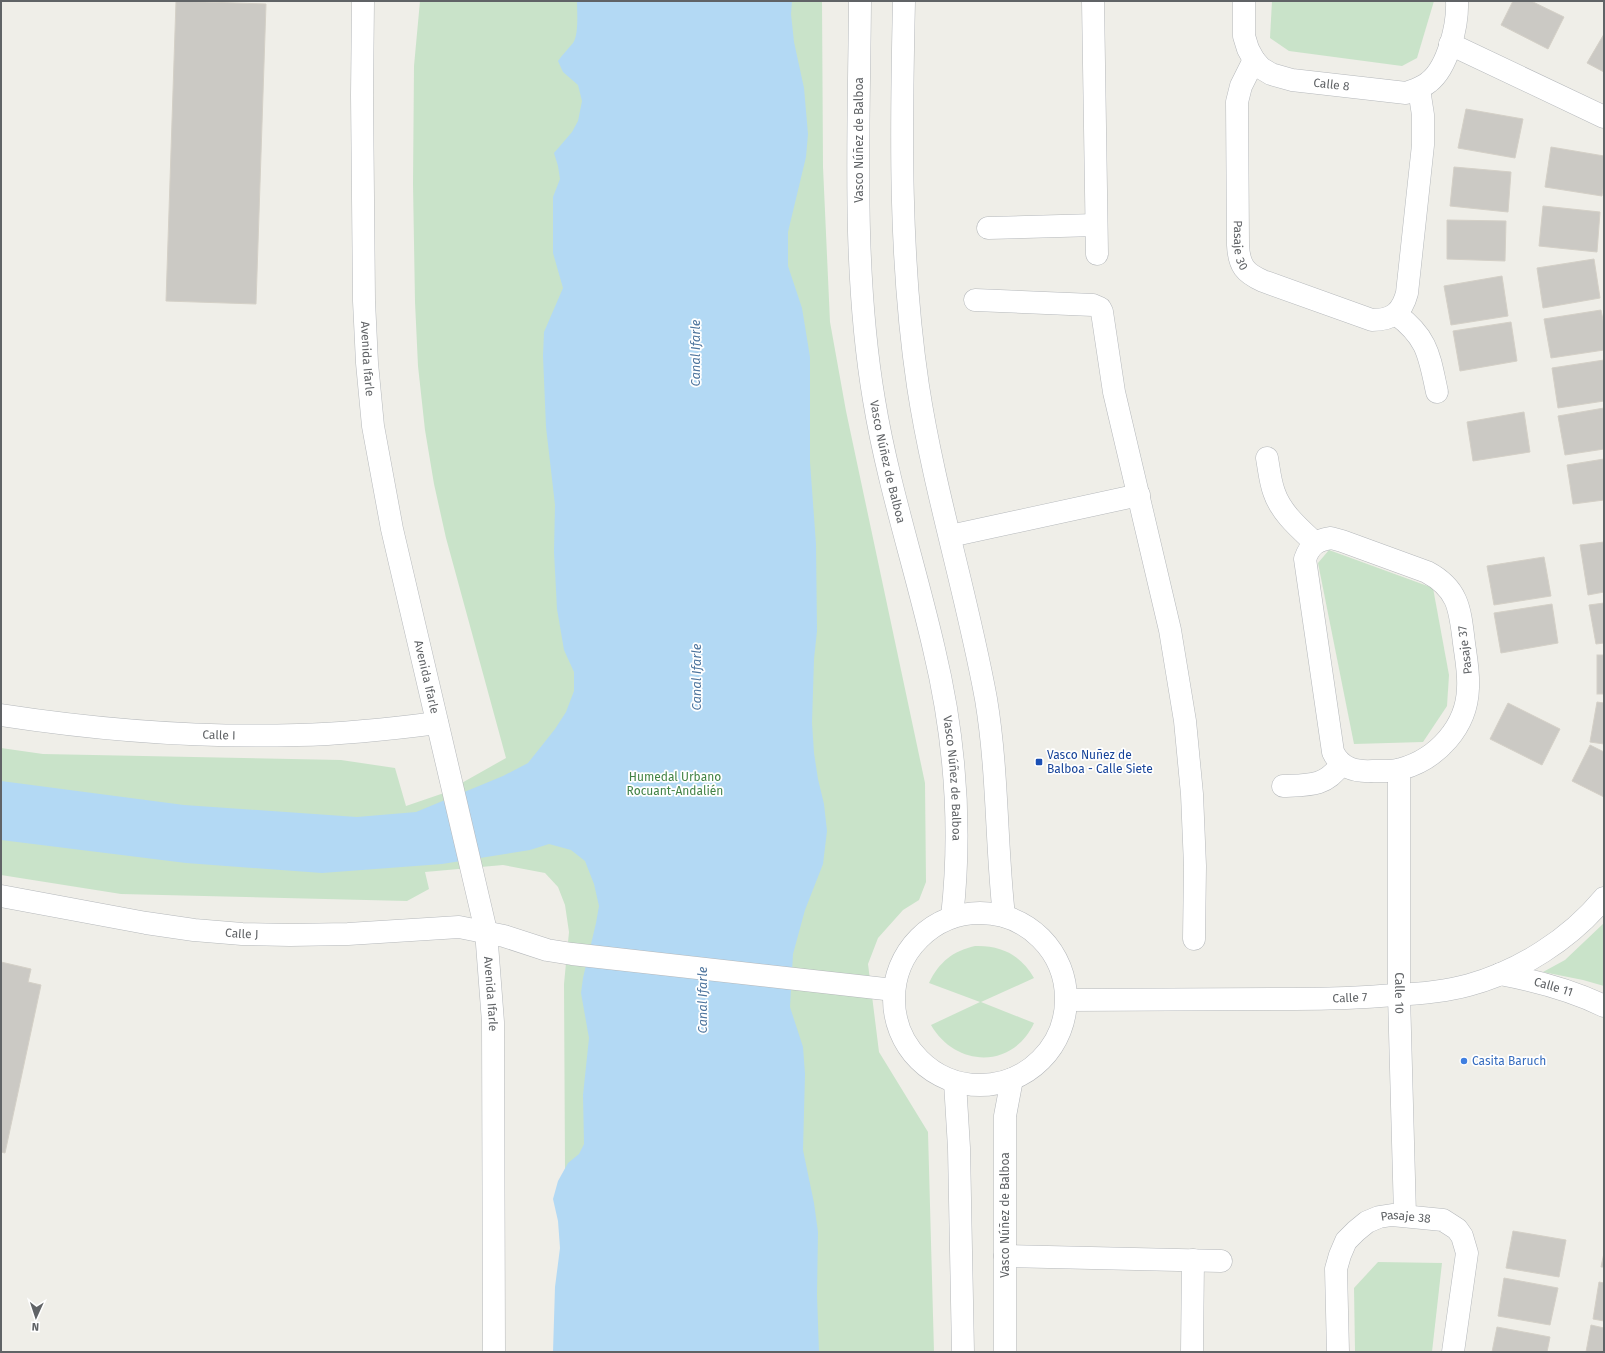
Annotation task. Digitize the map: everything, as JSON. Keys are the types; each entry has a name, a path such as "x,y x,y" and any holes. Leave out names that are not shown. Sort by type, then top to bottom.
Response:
{"street":[{"name":"Avenida Ifarle","path":"363,1 362,95 364,301 367,363 373,426 381,478 392,529 486,931 493,1022 494,1352"},
{"name":"Vasco Núñez de Balboa","path":"860,1 858,155 863,302 867,352 883,445 934,650 951,743 956,822 956,885 952,917"},
{"path":"904,1 902,88 903,175 908,303 912,346 926,430 986,699 996,784 1000,878 1004,916"},
{"path":"1093,1 1096,254"},
{"name":"Calle 8","path":"1244,1 1244,36 1248,48 1254,60 1271,74 1292,80 1406,93 1419,89 1428,83 1436,76 1442,66 1450,44 1455,21 1457,1"},
{"path":"1450,44 1604,117"},
{"name":"Pasaje 30","path":"1254,60 1241,86 1237,102 1238,255 1240,263 1244,269 1263,281 1372,320 1389,318 1396,314"},
{"path":"1419,89 1423,122 1421,160 1408,293 1402,308 1396,314 1411,325 1422,339 1428,353 1437,392"},
{"path":"988,228 1096,225"},
{"path":"975,300 1093,305 1100,308 1103,317 1114,392 1170,630 1185,722 1192,794 1195,866 1194,939"},
{"path":"1267,458 1274,492 1279,503 1290,518 1315,543 1308,550 1305,559 1305,568 1333,752 1336,759 1341,764 1332,776 1321,783 1283,786"},
{"path":"950,536 1139,495"},
{"name":"Pasaje 37","path":"1315,543 1331,538 1342,541 1427,572 1439,578 1449,587 1456,600 1460,613 1468,674 1466,706 1456,728 1442,746 1429,756 1415,764 1399,770 1351,770 1341,764"},
{"name":"Calle I","path":"1,715 137,730 246,735 298,735 350,732 437,723"},
{"name":"Calle 10","path":"1399,770 1400,995 1405,1215"},
{"name":"Calle J","path":"1,896 146,923 202,931 290,935 348,934 459,927 486,931 547,950 572,954 894,990"},
{"name":"Calle 7","path":"1067,1000 1345,999 1434,992 1468,986 1500,974 1531,958 1560,939 1581,922 1604,898"},
{"path":"970,913 987,913 1004,916 1029,928 1040,937 1050,948 1062,972 1066,986 1067,1000 1060,1033 1051,1048 1040,1061 1028,1071 1012,1079 984,1085 969,1085 955,1082 928,1068 917,1058 900,1034 893,1005 894,990 901,963 913,945 928,930 952,917 970,913"},
{"name":"Calle 11","path":"1500,974 1550,985 1583,996 1604,1006"},
{"name":"Vasco Núñez de Balboa","path":"1005,1352 1005,1116 1012,1079"},
{"path":"955,1082 959,1148 963,1352"},
{"name":"Pasaje 38","path":"1338,1352 1336,1269 1340,1255 1346,1241 1356,1230 1367,1222 1379,1217 1392,1215 1405,1215 1443,1220 1457,1229 1466,1244 1466,1262 1453,1352"},
{"path":"1005,1256 1221,1261"},
{"path":"1192,1352 1193,1260"}],"green space":[{"name":"Humedal Urbano Rocuant-Andalién","path":"420,1 822,1 823,167 830,322 846,411 925,783 926,882 919,900 903,910 878,938 868,964 879,1052 928,1132 934,1352 566,1352 564,984 569,932 565,905 558,887 545,873 503,865 425,872 429,889 407,901 121,894 1,875 1,748 43,754 341,760 395,768 406,806 444,793 506,758 446,538 434,484 425,430 418,366 415,302 413,184 414,66"},
{"path":"1272,1 1434,1 1417,58 1402,66 1289,51 1270,38"},
{"path":"1329,550 1433,588 1449,675 1447,706 1423,742 1354,744 1318,563"},
{"path":"1604,923 1604,986 1543,972 1565,960"},
{"path":"975,946 993,947 1009,953 1023,963 1034,978 981,1002 1034,1023 1025,1038 1013,1049 999,1055 984,1057 969,1055 955,1049 942,1039 931,1025 980,1002 929,983 937,969 948,958 953,954"},
{"path":"1378,1262 1442,1263 1432,1352 1355,1352 1354,1288"}],"water":[{"name":"Humedal Urbano Rocuant-Andalién","path":"577,1 792,1 791,14 794,42 804,88 808,134 806,157 788,232 788,266 802,308 810,357 810,462 816,544 817,631 814,659 812,723 814,753 824,804 827,831 823,864 805,910 793,954 790,1007 803,1047 805,1074 803,1150 814,1203 818,1232 817,1295 819,1352 553,1352 555,1287 560,1248 558,1221 553,1199 558,1181 568,1163 579,1154 584,1144 583,1095 589,1038 581,993 599,906 594,884 585,861 571,850 549,844 530,850 442,864 322,873 186,863 1,840 1,781 184,805 357,817 416,812 503,776 528,763 555,729 566,712 574,691 574,672 564,650 557,609 554,552 555,505 546,427 543,356 544,332 563,288 553,253 553,197 560,179 554,153 572,132 578,121 582,101 578,85 563,72 558,61 575,39"}],"building":[{"path":"176,1 266,4 256,304 166,301"},
{"path":"1513,1 1531,1 1564,17 1548,49 1501,25"},
{"path":"1604,34 1604,72 1587,63"},
{"path":"1466,109 1523,119 1515,158 1458,148"},
{"path":"1551,147 1604,156 1604,182 1602,196 1545,187"},
{"path":"1454,167 1511,172 1508,212 1450,206"},
{"path":"1543,206 1600,212 1597,252 1539,246"},
{"path":"1447,220 1506,221 1505,261 1447,259"},
{"path":"1594,259 1600,298 1543,308 1537,268"},
{"path":"1502,276 1508,316 1451,325 1444,286"},
{"path":"1601,310 1604,325 1604,350 1551,358 1544,319"},
{"path":"1511,322 1517,361 1460,371 1453,331"},
{"path":"1604,360 1604,401 1558,408 1552,368"},
{"path":"1604,408 1604,449 1565,455 1558,416"},
{"path":"1524,412 1530,452 1473,461 1467,422"},
{"path":"1604,459 1604,500 1573,504 1567,465"},
{"path":"1604,542 1604,592 1588,595 1580,545"},
{"path":"1544,557 1551,596 1494,605 1487,566"},
{"path":"1604,603 1604,643 1596,644 1589,605"},
{"path":"1552,604 1558,643 1501,653 1494,613"},
{"path":"1597,655 1604,655 1604,694 1597,694"},
{"path":"1597,702 1604,703 1604,744 1590,742"},
{"path":"1508,703 1560,729 1542,765 1490,739"},
{"path":"1590,745 1604,752 1604,797 1572,781"},
{"path":"1,962 31,969 28,982 41,985 5,1153 1,1152"},
{"path":"1513,1231 1566,1240 1559,1277 1506,1268"},
{"path":"1604,1253 1604,1267 1601,1267"},
{"path":"1504,1278 1558,1288 1550,1325 1498,1316"},
{"path":"1599,1282 1604,1283 1604,1321 1593,1319"},
{"path":"1591,1325 1604,1328 1604,1352 1586,1352"},
{"path":"1497,1327 1550,1337 1547,1352 1492,1352"}],"place":[{"name":"Vasco Nuñez de Balboa - Calle Siete","path":"1039,762"},
{"name":"Casita Baruch","path":"1464,1061"}],"water label":[{"name":"Canal Ifarle","path":"695,353"},
{"name":"Canal Ifarle","path":"696,677"},
{"name":"Canal Ifarle","path":"702,1000"}]}
